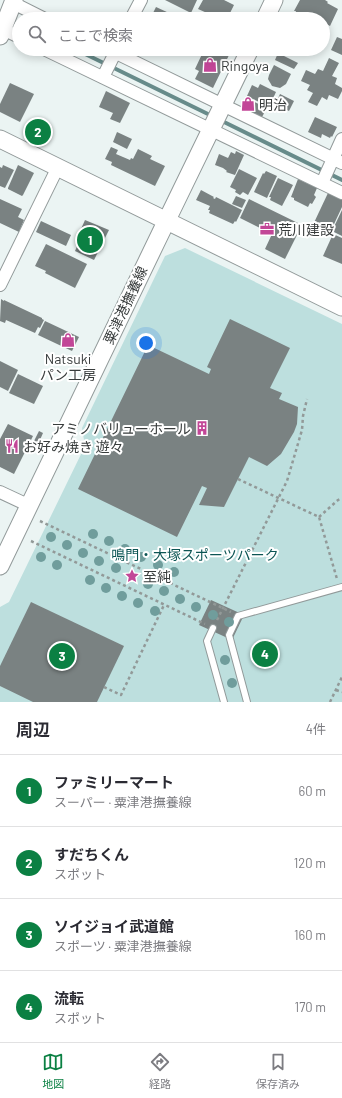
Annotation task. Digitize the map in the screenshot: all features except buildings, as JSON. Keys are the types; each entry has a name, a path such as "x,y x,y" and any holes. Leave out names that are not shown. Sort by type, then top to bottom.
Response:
{"main road":[{"path":"268,12 274,0"},
{"path":"2,30 13,3"},
{"name":"粟津港撫養線","path":"0,566 247,56"},
{"path":"0,139 342,307"}],"street":[{"path":"135,12 141,0"},
{"path":"13,3 31,12"},
{"path":"2,30 12,34"},
{"path":"59,56 342,193"},
{"path":"103,76 111,56"},
{"path":"123,56 222,107 335,161"},
{"path":"322,182 335,161 342,139"},
{"path":"0,285 58,167"},
{"path":"0,492 30,506"}],"lane":[{"path":"247,702 229,636 238,616 341,588"},
{"path":"214,628 207,641 224,702"}],"path":[{"path":"31,541 214,628 287,481 302,430 303,416 307,399"},
{"path":"238,479 319,517 341,588"},
{"path":"319,517 342,498"},
{"path":"40,521 238,616"},
{"path":"104,686 121,695 164,605"},
{"path":"330,702 342,677"},
{"path":"336,690 342,692"}],"green space":[{"name":"鳴門・大塚スポーツパーク","path":"185,248 342,324 342,702 0,702 0,607 9,602 85,446 82,428 165,256"}],"waterway":[{"path":"89,56 212,116"},
{"path":"220,120 342,180"}],"place":[{"name":"Ringoya","path":"210,65"},
{"name":"明治","path":"248,104"},
{"name":"すだちくん","path":"38,132"},
{"name":"荒川建設","path":"267,229"},
{"name":"ファミリーマート","path":"90,240"},
{"name":"Natsuki パン工房","path":"68,340"},
{"name":"アミノバリューホール","path":"202,428"},
{"name":"お好み焼き 遊々","path":"12,446"},
{"name":"至純","path":"132,576"},
{"name":"流転","path":"265,654"},
{"name":"ソイジョイ武道館","path":"62,656"}]}
